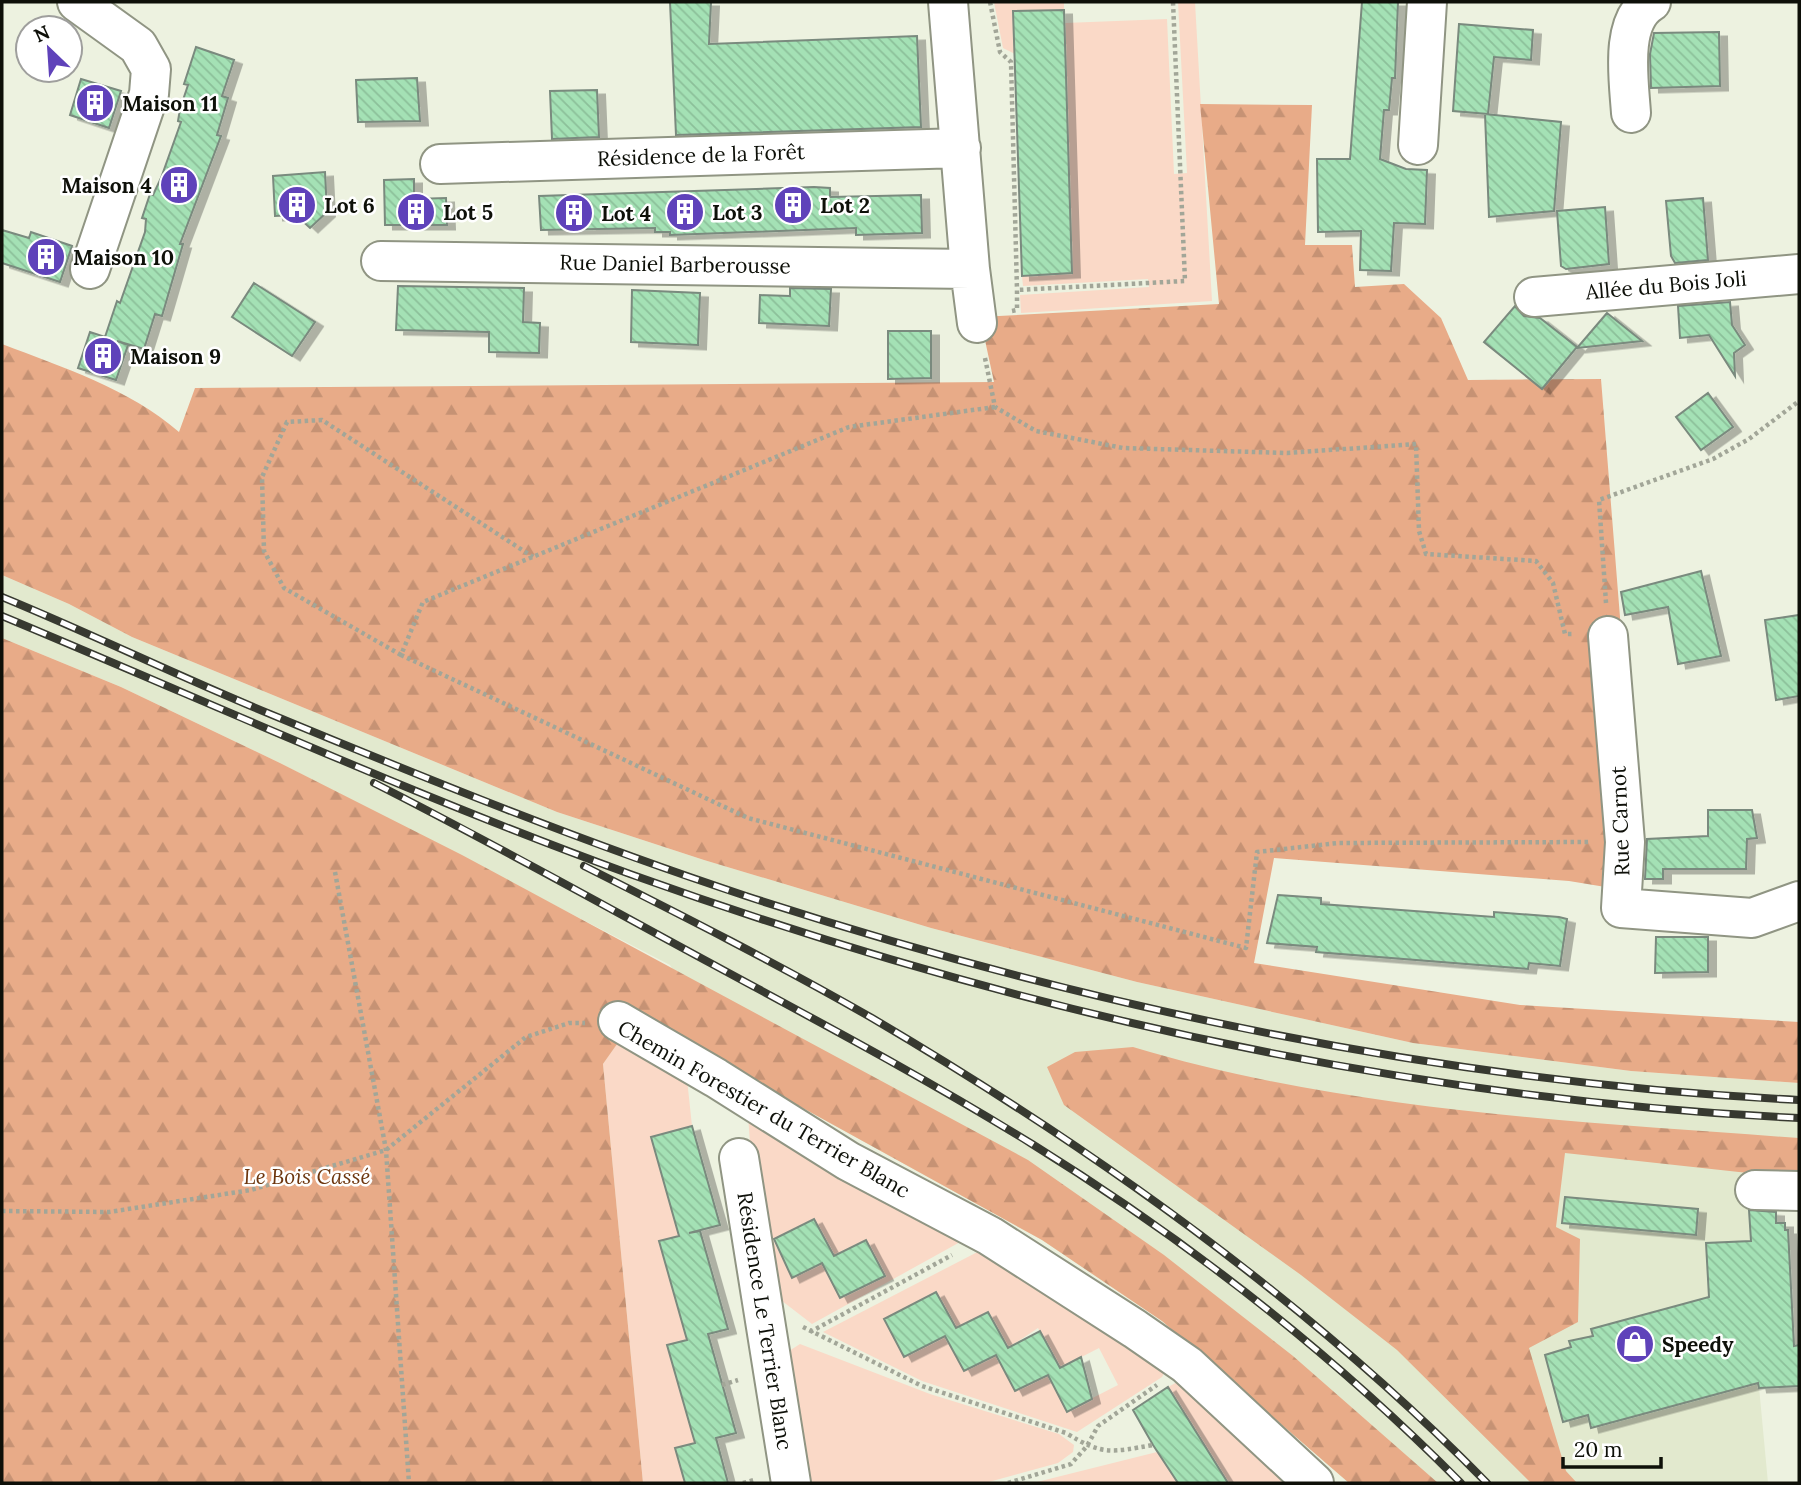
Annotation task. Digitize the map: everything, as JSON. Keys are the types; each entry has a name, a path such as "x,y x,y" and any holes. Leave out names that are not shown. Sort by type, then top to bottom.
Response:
{"street":[{"path":"948,2 970,269 977,319"},
{"path":"1418,145 1427,2"},
{"path":"1631,113 1627,48 1642,8 1651,2"},
{"path":"87,10 138,46 151,69 149,94 90,268"},
{"name":"Résidence de la Forêt","path":"440,164 961,148"},
{"name":"Rue Daniel Barberousse","path":"381,261 970,269"},
{"name":"Allée du Bois Joli","path":"1534,297 1799,274"},
{"name":"Rue Carnot","path":"1608,636 1625,842 1621,908 1752,918 1799,901"},
{"name":"Chemin Forestier du Terrier Blanc","path":"618,1021 716,1078 848,1161 990,1236 1187,1365 1314,1483"},
{"name":"Résidence Le Terrier Blanc","path":"739,1158 791,1483"},
{"path":"1755,1190 1799,1191"}],"path":[{"path":"990,2 1000,52 1011,62 1017,290 1017,310 977,319 995,407"},
{"path":"1017,290 1185,281 1173,2"},
{"path":"401,655 423,602 849,427 995,407 1036,431 1123,448 1287,453 1416,444 1419,531 1426,554 1536,561 1553,583 1565,634 1608,636 1599,500 1713,459 1749,439 1799,401"},
{"path":"533,557 322,420 287,422 262,477 264,551 284,588 401,655 747,818 1246,948 1256,852 1338,843 1625,842"},
{"path":"335,872 386,1150 409,1483"},
{"name":"Chemin Forestier du Terrier Blanc","path":"2,1211 108,1212 251,1190 386,1150 526,1037 569,1023 618,1021"},
{"path":"810,1332 990,1236"},
{"path":"761,1299 810,1332 922,1386 1066,1433 1087,1446 1106,1452 1153,1445"},
{"path":"1008,1483 1071,1464 1087,1446 1098,1426 1187,1365"}],"shaded area":[{"path":"994,2 1064,2 1064,10 1013,11 1015,54 1003,48"},
{"path":"1178,2 1195,2 1212,301 1021,313 1020,295 1149,287 1148,279 1023,286 1022,276 1072,273 1065,23 1167,19 1174,174 1187,173"},
{"path":"2,575 69,604 132,637 557,812 704,860 931,928 1137,982 1413,1043 1631,1071 1799,1083 1799,1174 1749,1174 1759,1387 1768,1483 1349,1483 1162,1321 1042,1240 732,1069 670,965 280,763 121,687 2,638"},
{"path":"619,1041 687,1079 692,1126 652,1137 679,1236 659,1242 687,1340 668,1346 695,1443 675,1449 685,1483 643,1483 603,1064"},
{"path":"748,1115 971,1236 812,1324 773,1294 756,1226","holes":["814,1219 834,1256 866,1240 885,1276 840,1298 822,1263 792,1278 773,1240"]},
{"path":"989,1246 1168,1366 1162,1377 1077,1432 922,1381 823,1332","holes":["936,1292 956,1328 988,1312 1008,1348 1038,1328 1060,1368 1099,1348 1118,1385 1067,1411 1048,1375 1015,1391 996,1355 964,1371 945,1336 904,1357 884,1319"]},
{"path":"800,1344 930,1394 1059,1434 1074,1445 1073,1452 1058,1463 985,1483 798,1483 786,1353"},
{"path":"1183,1379 1294,1483 1211,1483 1223,1476 1168,1387"},
{"path":"1157,1452 1177,1483 1033,1483"}],"green space":[{"path":"1200,104 1312,105 1305,245 1352,245 1355,287 1404,284 1441,318 1468,380 1601,379 1642,893 1569,881 1274,858 1254,963 1520,1005 1799,1022 1799,1083 1631,1071 1413,1043 1137,982 931,928 704,860 557,812 132,637 69,604 2,575 2,344 95,380 139,403 179,432 195,388 994,382 980,317 1219,304"},
{"name":"Le Bois Cassé","path":"2,638 121,687 462,855 1028,1160 1164,1255 1293,1356 1438,1483 1349,1483 1162,1321 1042,1240 732,1069 639,1013 603,1064 643,1483 2,1483"},
{"path":"1133,1047 1213,1069 1379,1100 1548,1119 1799,1138 1799,1174 1748,1173 1565,1153 1556,1227 1580,1239 1578,1322 1529,1348 1566,1471 1577,1483 1531,1483 1397,1350 1301,1275 1064,1105 1047,1067 1075,1052"}],"building":[{"path":"670,2 711,2 709,44 917,36 921,127 676,135"},
{"path":"1362,2 1398,2 1395,78 1392,78 1389,110 1384,110 1380,159 1406,169 1427,170 1425,224 1394,223 1391,271 1360,270 1361,231 1318,232 1317,159 1350,159"},
{"path":"1064,10 1072,273 1022,276 1013,11"},
{"path":"1459,24 1533,30 1531,60 1494,57 1488,114 1453,111"},
{"path":"1719,32 1720,86 1651,88 1650,54 1654,33"},
{"path":"196,47 234,60 222,96 228,98 217,135 221,136 180,244 183,244 162,316 155,314 144,349 117,341 128,345 116,380 78,368 90,332 105,337 117,301 120,303 145,232 146,219 142,218 150,194 153,195 161,178 181,122 178,121 180,109 188,85 184,84"},
{"path":"417,78 420,121 358,122 356,80"},
{"name":"Maison 11","path":"84,80 121,91 109,128 70,115 79,84 84,84"},
{"path":"597,90 599,137 552,139 550,91"},
{"path":"1485,114 1561,122 1554,211 1489,217"},
{"name":"Lot 6","path":"325,172 327,212 310,228 296,215 275,216 273,176"},
{"name":"Lot 5","path":"414,179 414,199 446,198 447,225 385,225 384,180"},
{"path":"830,188 830,197 921,195 922,233 856,235 856,228 670,235 670,232 655,232 655,228 541,230 539,196"},
{"path":"1703,198 1708,260 1675,263 1671,256 1666,201"},
{"path":"1605,207 1609,264 1566,269 1561,266 1557,211"},
{"name":"Maison 10","path":"2,230 29,238 31,232 72,246 60,282 2,263"},
{"path":"254,283 315,322 292,356 232,317"},
{"path":"398,286 524,288 523,322 540,323 539,353 489,352 489,332 396,330"},
{"path":"790,288 831,289 829,326 759,323 760,295 790,296"},
{"path":"632,290 700,293 698,345 631,342"},
{"path":"1730,302 1732,325 1745,345 1734,353 1735,376 1709,335 1680,338 1678,306"},
{"path":"1515,306 1524,316 1540,318 1577,347 1542,389 1484,342"},
{"path":"1607,313 1642,341 1577,348"},
{"path":"888,331 931,331 931,378 888,379"},
{"path":"1708,393 1733,427 1701,450 1676,417"},
{"path":"1701,571 1721,656 1678,664 1668,607 1625,615 1621,592"},
{"path":"1799,615 1799,696 1776,700 1765,620"},
{"path":"1708,810 1752,810 1757,838 1747,839 1746,869 1663,869 1663,879 1645,879 1647,839 1708,836"},
{"path":"1278,895 1321,898 1321,904 1494,917 1494,912 1567,919 1560,966 1529,963 1528,969 1316,952 1317,947 1267,943"},
{"path":"1656,937 1708,937 1708,972 1655,973"},
{"path":"692,1126 720,1225 689,1233 700,1231 728,1329 708,1334 736,1433 716,1438 728,1483 685,1483 675,1448 695,1443 667,1345 687,1340 659,1241 679,1236 651,1137"},
{"path":"1565,1197 1698,1209 1696,1235 1562,1223"},
{"path":"1749,1210 1776,1212 1776,1223 1785,1223 1785,1230 1788,1230 1794,1346 1799,1345 1799,1386 1759,1388 1758,1383 1591,1428 1588,1415 1563,1422 1545,1355 1571,1347 1569,1341 1593,1336 1591,1329 1709,1297 1706,1243 1751,1241"},
{"path":"814,1219 834,1256 866,1240 885,1276 840,1298 822,1263 792,1278 774,1239"},
{"path":"936,1292 956,1328 988,1312 1008,1348 1040,1331 1060,1368 1081,1357 1092,1399 1067,1412 1048,1375 1015,1391 996,1355 964,1371 945,1336 904,1357 884,1319"},
{"path":"1168,1387 1228,1483 1178,1483 1153,1445 1133,1410"}],"railway":[{"path":"2,597 270,714 447,786 686,876 874,936 1135,1005 1398,1057 1665,1091 1799,1100"},
{"path":"2,616 393,781 550,844 772,922 915,966 1060,1006 1206,1040 1353,1068 1501,1091 1650,1108 1799,1118"},
{"path":"374,783 874,1052 993,1120 1090,1181 1202,1259 1310,1344 1412,1435 1461,1483"},
{"path":"584,866 693,921 872,1018 1036,1120 1116,1174 1272,1290 1346,1351 1487,1483"}],"place":[{"name":"Maison 11","path":"95,103"},
{"name":"Maison 4","path":"179,185"},
{"name":"Lot 6","path":"297,205"},
{"name":"Lot 2","path":"793,205"},
{"name":"Lot 5","path":"416,212"},
{"name":"Lot 3","path":"685,212"},
{"name":"Lot 4","path":"574,213"},
{"name":"Maison 10","path":"46,257"},
{"name":"Maison 9","path":"103,356"},
{"name":"Speedy","path":"1635,1344"}]}
